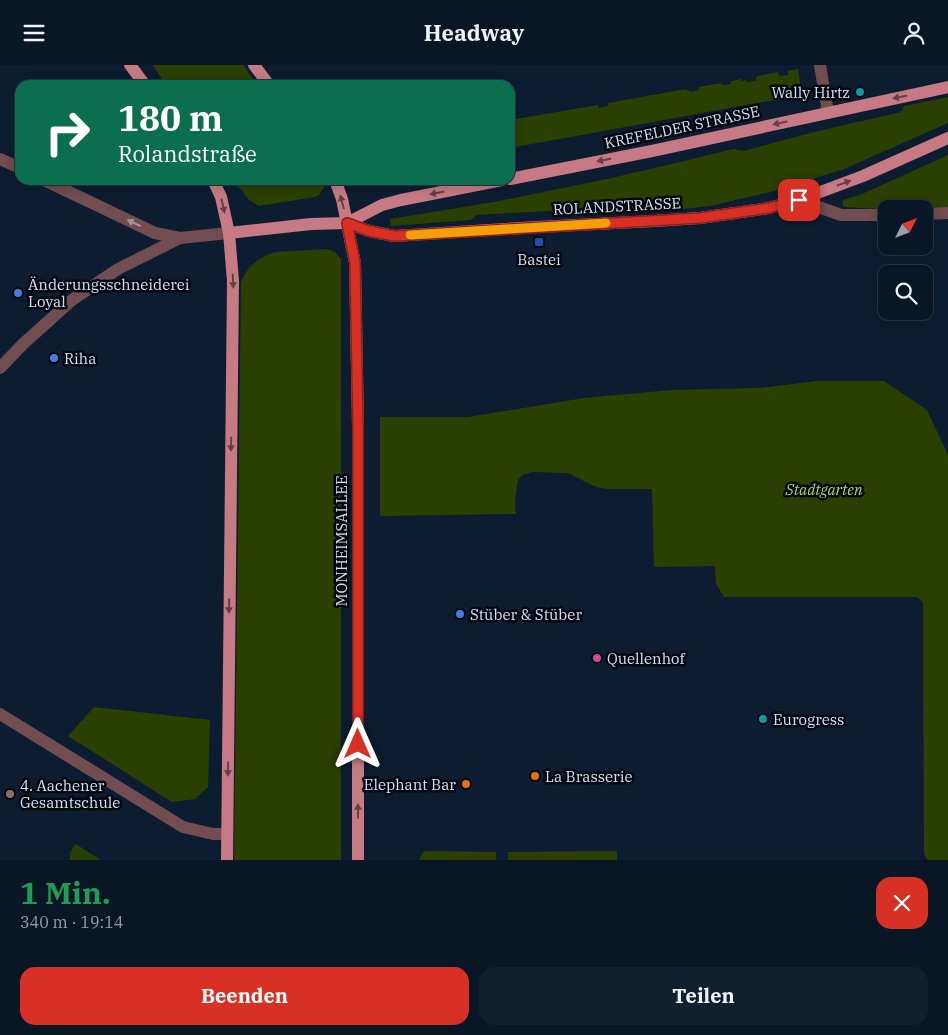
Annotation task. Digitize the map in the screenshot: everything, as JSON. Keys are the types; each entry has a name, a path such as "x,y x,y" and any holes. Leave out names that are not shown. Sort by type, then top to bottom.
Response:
{"main road":[{"path":"130,65 141,80"},
{"path":"254,65 265,80"},
{"name":"KREFELDER STRASSE","path":"515,178 652,151 948,87"},
{"path":"799,200 863,176 948,138"},
{"path":"215,185 221,197 229,233 233,281 227,860"},
{"name":"MONHEIMSALLEE","path":"337,185 342,199 355,263 358,426 358,860"},
{"path":"229,233 311,224 347,223 382,205 477,185"},
{"name":"ROLANDSTRASSE","path":"347,223 369,231 394,236 700,218 769,208 799,200"}],"street":[{"path":"820,65 828,113"},
{"path":"0,159 15,166"},
{"path":"54,185 154,233 180,238 229,233"},
{"path":"799,200 841,215 878,215"},
{"path":"933,214 948,213"},
{"path":"0,367 22,344 72,300 118,269 180,238"},
{"path":"0,715 183,827 213,834 227,834"}],"green space":[{"path":"153,65 243,65 254,80 163,80"},
{"path":"798,69 801,89 796,96 515,147 515,119 598,105 599,108 608,106 608,103 686,89 691,92 699,90 699,87 722,83 722,85 731,84 731,81 741,79 741,81 746,80 747,82 755,81 757,76 778,72 780,76 788,75 788,71"},
{"path":"948,97 948,123 844,169 771,192 710,206 656,212 652,207 565,210 476,215 471,220 391,226 390,219 494,202 607,179 733,149 744,151 814,132 901,112 904,106"},
{"path":"948,155 948,207 933,207 933,200 878,200 878,209 844,207 842,205 843,200 862,194"},
{"path":"237,185 323,185 324,188 315,197 259,206 249,200"},
{"path":"327,249 335,252 341,259 341,860 234,860 241,283 250,267 270,254"},
{"name":"Stadtgarten","path":"817,381 884,381 927,410 948,455 948,860 927,860 924,853 923,602 917,597 724,597 716,584 715,566 654,567 652,489 606,489 594,486 568,473 532,472 523,475 518,480 515,501 516,514 380,516 380,417 468,417 584,398 671,390 760,388"},
{"path":"94,707 210,720 208,787 195,799 172,802 68,736"},
{"path":"75,844 101,860 70,860 70,853"},
{"path":"617,851 617,860 508,860 508,852"},
{"path":"423,852 496,852 496,860 419,860"}],"slow traffic":[{"path":"410,235 606,223"}],"place":[{"name":"Wally Hirtz","path":"860,92"},
{"name":"Bastei","path":"539,242"},
{"name":"Änderungsschneiderei Loyal","path":"18,293"},
{"name":"Riha","path":"54,358"},
{"name":"Stüber & Stüber","path":"460,614"},
{"name":"Quellenhof","path":"597,658"},
{"name":"Eurogress","path":"763,719"},
{"name":"La Brasserie","path":"535,776"},
{"name":"Elephant Bar","path":"466,784"},
{"name":"4. Aachener Gesamtschule","path":"10,794"}],"route":[{"path":"358,744 358,426 355,263 347,223 369,231 394,236 700,218 769,208 799,200"}]}
